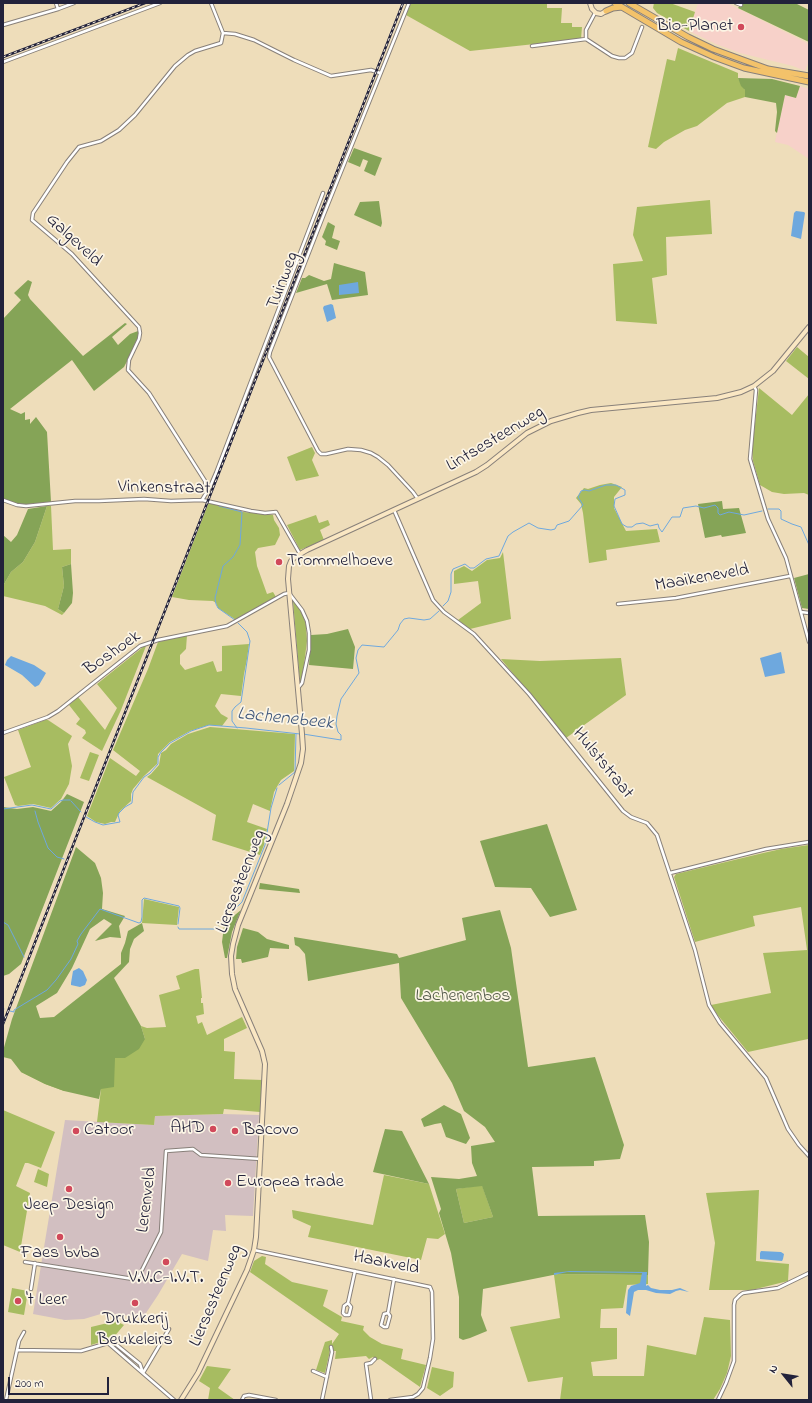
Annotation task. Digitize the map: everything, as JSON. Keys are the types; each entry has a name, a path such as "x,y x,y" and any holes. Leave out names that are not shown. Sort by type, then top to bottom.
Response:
{"highway":[{"path":"615,3 681,42 714,57 744,68 809,81"},
{"path":"630,3 688,37 720,52 768,69 809,76"},
{"path":"638,3 640,10"},
{"path":"606,11 608,7 607,4"},
{"path":"606,11 613,8 622,7"}],"street":[{"path":"56,3 58,9"},
{"path":"3,25 74,3"},
{"path":"3,62 160,3"},
{"path":"211,3 223,33 235,34 254,40 330,76 372,70 380,73"},
{"name":"Tuinweg","path":"409,3 380,73 269,357 318,451 321,454 348,449 361,450 371,453 388,465 418,499"},
{"path":"590,3 592,9 596,13 601,14 606,11"},
{"path":"736,3 741,5"},
{"path":"586,40 586,30 596,13"},
{"path":"532,46 586,40 612,56 625,58 632,53 642,27"},
{"name":"Galgeveld","path":"206,492 205,481 150,393 128,370 129,360 139,339 139,327 72,254 34,222 32,217 33,213 67,162 79,148 101,141 119,130 135,115 175,66 192,52 221,43 223,33"},
{"name":"Tuinweg","path":"202,500 210,487 218,468 322,193"},
{"name":"Lintsesteenweg","path":"289,593 289,566 295,557 476,472 528,433 551,421 592,410 716,398 740,392 754,386 773,371 809,327"},
{"path":"754,386 756,390 750,459 768,519 782,549 809,642"},
{"name":"Vinkenstraat","path":"3,500 17,505 26,506 80,500 202,500 251,511 265,513 276,512 300,554"},
{"name":"Hulststraat","path":"394,510 434,600 444,612 474,634 504,666 529,694 623,811 631,817 647,823 657,835 695,950 707,998 712,1011 766,1078 788,1129 809,1156"},
{"name":"Maaikeneveld","path":"618,604 676,598 790,576"},
{"path":"289,593 302,610 307,621 309,633 309,650 302,683 298,689"},
{"name":"Liersesteenweg","path":"181,1400 198,1373 247,1270 254,1250 256,1237 265,1064 262,1051 235,989 231,956 238,925 287,804 301,763 303,749 289,593"},
{"name":"Boshoek","path":"3,733 48,717 58,711 140,646 158,640 227,626 284,594 289,593"},
{"path":"801,612 809,613"},
{"path":"670,872 766,849 809,842"},
{"name":"Lerenveld","path":"25,1262 133,1279 139,1276 161,1232 166,1151 193,1149 201,1155 261,1159"},
{"name":"Haakveld","path":"254,1250 427,1285 430,1287 432,1292 433,1339 423,1388 420,1392 411,1397 390,1400"},
{"path":"31,1289 35,1264"},
{"path":"348,1303 355,1271"},
{"path":"718,1400 734,1361 735,1300 743,1293 778,1288 809,1273"},
{"path":"388,1313 384,1314 382,1325 384,1327 387,1327 390,1316 388,1313 394,1279"},
{"path":"143,1373 168,1329"},
{"path":"6,1400 19,1342 24,1332"},
{"path":"17,1350 81,1351 108,1343 174,1400"},
{"path":"322,1400 332,1352 331,1347"},
{"path":"371,1400 366,1364 371,1363 374,1359"},
{"path":"313,1371 326,1376"},
{"path":"242,1400 244,1396 249,1395 276,1400"}],"shaded area":[{"path":"698,3 727,3 807,43 809,46 809,61 805,71 793,66 740,53 716,44 689,31"},
{"path":"800,86 809,89 809,159 788,145 775,142 785,95 796,98"},
{"path":"223,1114 259,1115 253,1216 225,1215 226,1231 213,1230 208,1261 182,1254 140,1322 139,1317 104,1313 84,1319 65,1320 33,1314 65,1120 154,1125 155,1116"}],"green space":[{"path":"411,3 547,3 547,8 562,8 561,23 572,23 572,27 582,27 581,39 470,51 406,15"},
{"path":"654,3 670,3 695,12 689,31 657,13 653,8"},
{"path":"742,3 795,3 809,10 809,42 738,8"},
{"path":"678,48 738,73 738,78 745,90 745,97 727,103 697,126 685,130 664,142 656,149 648,147 667,59 675,61"},
{"path":"738,78 772,79 800,86 796,98 785,95 777,133 775,131 777,112 776,103 745,97 745,90 741,86"},
{"path":"354,148 382,158 375,176 364,171 368,161 363,159 360,167 348,162"},
{"path":"710,200 712,234 666,237 667,275 652,278 657,324 616,321 613,264 643,261 633,235 637,207"},
{"path":"379,201 382,223 381,227 354,215 360,202"},
{"path":"328,222 335,226 332,238 340,241 337,250 325,245 326,241 322,237"},
{"path":"334,263 365,272 368,295 332,300 327,284 296,293 302,278 309,275 324,281 331,279"},
{"path":"28,280 32,282 28,295 30,299 83,356 125,323 127,324 112,337 118,345 130,334 138,331 139,335 124,367 94,391 72,360 10,409 21,414 25,412 25,420 30,419 30,424 36,417 47,432 51,502 17,504 3,499 3,319 21,300 14,293"},
{"path":"797,347 809,357 809,379 786,361"},
{"path":"759,388 792,415 809,394 809,495 804,493 784,494 772,492 760,485 753,461 752,450"},
{"path":"312,447 315,453 312,460 319,476 296,481 287,457"},
{"path":"611,483 622,487 614,497 614,508 626,531 657,529 660,542 606,550 607,560 589,563 583,513 581,504 576,498 584,488 588,489"},
{"path":"722,501 723,509 739,508 746,533 705,538 698,504"},
{"path":"209,502 243,512 273,515 279,528 280,535 275,545 258,548 255,552 257,566 267,594 273,592 276,597 236,620 218,608 216,603 213,601 189,600 172,597"},
{"path":"47,506 51,506 53,550 71,549 71,564 62,567 64,586 58,609 64,613 62,615 45,606 3,596 3,586 11,572 23,562 35,542"},
{"path":"47,506 35,542 23,562 11,572 3,586 3,535 11,542 17,535 28,509"},
{"path":"316,515 319,523 328,520 330,525 320,530 324,540 300,550 287,525"},
{"path":"503,552 511,619 470,629 458,620 481,603 478,581 454,584 454,571 464,566 472,571 487,560 500,558"},
{"path":"71,564 73,593 72,603 64,613 58,609 64,586 62,567"},
{"path":"809,574 809,609 802,608 794,578"},
{"path":"293,601 302,611 306,625 307,641 302,681 300,683"},
{"path":"348,629 355,647 353,669 309,665 311,635 327,634"},
{"path":"187,635 186,649 180,655 180,664 185,670 213,661 217,672 222,671 222,646 249,644 241,696 221,694 215,706 221,714 228,718 222,726 209,725 190,731 170,742 158,754 157,764 133,789 131,801 120,811 115,822 105,824 96,822 87,816 110,758 136,776 140,771 113,750 158,642"},
{"path":"146,646 121,710 102,751 82,738 86,733 85,730 76,724 80,719 69,705 78,697 105,730 117,708 97,684"},
{"path":"621,658 626,695 566,738 501,659 540,661"},
{"path":"48,720 72,736 68,744 72,766 69,784 61,799 51,808 33,804 15,805 4,777 31,767 18,730"},
{"path":"210,727 295,734 294,771 281,780 278,785 274,792 270,811 253,804 247,822 267,829 264,845 260,855 212,840 216,815 147,777 159,765 161,753 171,744 188,734"},
{"path":"90,752 99,755 89,781 80,778"},
{"path":"67,794 84,802 21,964 9,974 3,976 3,807 17,809 33,807 51,811"},
{"path":"547,824 577,910 550,917 531,888 495,887 480,841"},
{"path":"809,845 809,1046 808,1039 748,1052 711,1005 771,993 763,953 807,950 801,907 753,916 755,926 695,942 674,877 676,874 759,854"},
{"path":"76,847 95,863 101,878 103,893 102,909 125,916 119,926 121,938 110,937 95,941 112,924 104,919 90,929 72,968 57,993 36,1006 40,1018 54,1017 121,964 121,953 128,931 142,923 144,931 134,939 130,949 129,962 114,978 141,1026 145,1039 139,1049 125,1058 115,1058 114,1087 101,1089 99,1099 64,1091 45,1084 21,1072 11,1059 3,1057 3,1051 12,1019"},
{"path":"260,883 299,889 300,893 259,889"},
{"path":"144,899 179,907 177,925 142,923"},
{"path":"241,910 232,932 227,958 225,958 222,942 224,926"},
{"name":"Lachenenbos","path":"500,910 511,948 528,1067 595,1057 624,1145 620,1159 594,1161 594,1166 532,1167 538,1216 645,1215 649,1242 648,1275 558,1274 483,1289 481,1315 487,1331 463,1340 459,1338 459,1297 451,1253 439,1213 441,1209 431,1177 459,1179 477,1176 472,1163 471,1146 495,1142 485,1127 464,1111 452,1083 401,998 399,963 308,981 305,954 295,945 294,937 397,954 399,958 466,940 462,918","holes":["482,1186 493,1217 464,1223 456,1189"]},
{"path":"243,928 258,932 267,939 289,945 289,949 270,948 268,957 242,963 241,959 236,959 237,947"},
{"path":"199,969 202,998 201,1003 203,1003 204,1014 196,1016 198,1024 202,1022 207,1035 242,1017 247,1028 224,1039 224,1051 235,1052 234,1079 263,1080 260,1112 224,1109 223,1114 155,1116 154,1125 97,1122 101,1089 64,1091 45,1084 21,1072 37,1039 145,1039 141,1026 147,1028 166,1027 159,995 180,989 176,976"},
{"path":"444,1105 461,1114 470,1138 466,1144 446,1137 441,1123 424,1127 421,1119"},
{"path":"3,1110 55,1132 41,1168 25,1163 16,1186 30,1193 20,1252 3,1245"},
{"path":"385,1129 402,1131 429,1184 373,1172"},
{"path":"38,1169 49,1174 47,1187 34,1182"},
{"path":"384,1175 429,1184 445,1234 438,1239 427,1238 421,1260 308,1237 311,1226 293,1218 292,1210 373,1225"},
{"path":"482,1185 493,1217 464,1223 456,1189"},
{"path":"759,1190 756,1261 789,1264 788,1281 752,1290 709,1290 715,1243 706,1193"},
{"path":"262,1256 266,1257 265,1264 292,1282 328,1290 323,1306 342,1317 341,1321 364,1326 363,1330 370,1337 382,1344 403,1349 401,1359 426,1365 420,1387 380,1359 377,1360 373,1357 369,1359 366,1356 335,1359 336,1351 334,1351 331,1346 325,1373 316,1370 325,1342 332,1340 332,1344 339,1334 250,1272 254,1261"},
{"path":"554,1275 648,1275 648,1284 627,1285 623,1308 601,1309 600,1328 617,1328 617,1359 591,1362 593,1376 644,1376 647,1345 696,1355 704,1317 730,1320 731,1356 727,1373 713,1400 560,1400 563,1377 528,1382 510,1327 560,1318"},
{"name":"'t Leer","path":"12,1288 28,1291 24,1315 8,1312"},
{"path":"116,1321 124,1325 113,1338 91,1345 91,1327"},
{"path":"207,1366 231,1369 218,1388 235,1400 208,1400 210,1388 199,1381"},
{"path":"432,1367 454,1372 453,1387 440,1396 427,1388"}],"water":[{"path":"796,211 805,213 801,239 791,236 794,213"},
{"path":"358,282 359,293 339,295 339,285"},
{"path":"331,304 333,305 336,318 327,322 323,308 324,306"},
{"path":"781,652 785,673 765,677 760,658"},
{"path":"11,656 34,665 46,673 39,685 35,687 22,675 5,665"},
{"path":"79,968 83,971 87,980 85,985 80,987 71,985 73,971"},
{"path":"761,1251 781,1252 784,1254 783,1259 782,1261 760,1259"},
{"path":"570,1271 647,1272 646,1286 648,1285 651,1288 660,1290 680,1288 689,1292 680,1290 670,1294 638,1290 634,1292 630,1316 626,1313 628,1290 631,1286 640,1283 642,1273 567,1272 554,1275 554,1273"}],"waterway":[{"name":"Lachenebeek","path":"443,606 448,601 451,592 451,574 453,569 465,564 470,568 474,568 486,559 499,556 508,536 529,523 538,528 551,530 555,529 557,525 569,521 583,505 578,497 581,491 589,491 606,485 616,485 625,490 625,495 615,499 614,506 622,524 627,527 632,527 636,524 643,523 650,526 658,524 662,532 672,517 680,517 683,508 696,506 704,508 715,505 718,508 718,513 720,515 729,512 744,515 762,511"},
{"path":"219,506 242,512 240,545 233,557 223,566 215,598 218,608 235,620"},
{"name":"Lachenebeek","path":"768,509 779,509 781,511 781,519 801,527 809,545"},
{"name":"Lachenebeek","path":"303,734 341,740 341,735 338,732 336,724 337,716 341,699 359,673 356,658 358,650 362,645 384,647 398,630 404,619 430,619 439,611"},
{"path":"237,728 232,721 232,711 241,702 250,641 247,632 238,623"},
{"name":"Lachenebeek","path":"86,817 103,825 120,822 118,815 119,813 132,803 133,792 144,777 158,764 158,757 161,752 170,743 191,731 209,725 300,734"},
{"path":"279,785 295,772 296,734"},
{"path":"219,925 242,902 265,845 271,808 277,788"},
{"name":"Lachenebeek","path":"3,809 32,805 51,809 60,801 70,800"},
{"name":"Lachenebeek","path":"71,801 81,812"},
{"path":"35,811 48,848 57,857 64,859"},
{"path":"10,1011 14,1012 14,1010 47,990 56,980 71,959 81,934 100,909 139,923 141,922 142,900 144,898 179,906 178,924"},
{"path":"3,922 8,925 24,957"},
{"path":"178,927 179,929 218,929"}],"railway":[{"path":"3,57 145,3"},
{"path":"3,1024 403,3"}],"place":[{"name":"Bio-Planet","path":"741,27"},
{"name":"Trommelhoeve","path":"279,562"},
{"name":"AHD","path":"213,1129"},
{"name":"Catoor","path":"76,1131"},
{"name":"Bacovo","path":"235,1131"},
{"name":"Europea trade","path":"228,1183"},
{"name":"Jeep Design","path":"69,1189"},
{"name":"Faes bvba","path":"60,1237"},
{"name":"V.V.C-I.V.T.","path":"166,1262"},
{"name":"'t Leer","path":"18,1301"},
{"name":"Drukkerij Beukeleirs","path":"135,1303"}]}
